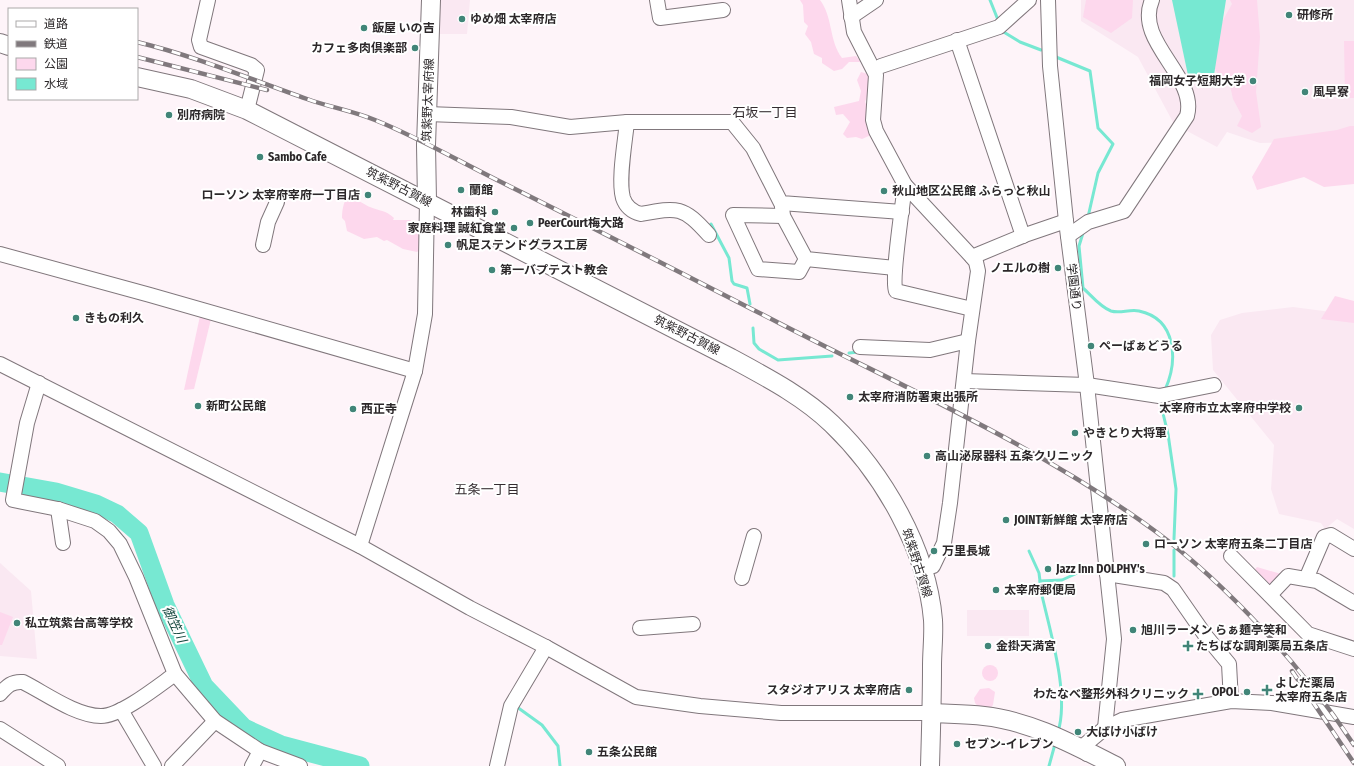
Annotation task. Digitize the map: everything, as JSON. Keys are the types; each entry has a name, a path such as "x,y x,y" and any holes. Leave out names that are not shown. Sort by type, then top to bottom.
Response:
{"main road":[{"name":"筑紫野太宰府線","path":"427,201 427,114 431,0"},
{"name":"筑紫野古賀線","path":"138,76 191,90 246,110 427,201 717,351 788,391 832,424 875,472 904,523 921,568 929,596 933,621 932,713"},
{"path":"930,766 932,713 985,716 1029,726 1080,748 1116,766"}],"street":[{"path":"208,0 199,40 202,47 251,65 257,70 246,110"},
{"path":"657,0 660,18 723,10"},
{"path":"849,0 851,18 858,42 876,75 874,126 905,185 972,257 976,262 978,271 968,341 956,460 944,543 933,566 921,568"},
{"path":"851,18 876,0"},
{"path":"881,66 999,27 1029,0"},
{"name":"学園通り","path":"1048,0 1050,66 1066,221 1087,384 1114,639 1105,728"},
{"path":"1068,236 1088,222 1124,211 1187,116 1190,107 1186,92 1153,34 1149,15 1152,0"},
{"path":"957,40 1023,236"},
{"path":"427,114 511,117 570,127 627,122 732,122 753,148 806,260"},
{"path":"627,122 622,184 627,206 641,214 668,209 684,212 696,220 709,235"},
{"path":"905,185 894,288 896,291 972,309"},
{"path":"360,546 414,371 425,314 427,201"},
{"path":"263,245 268,222 277,202"},
{"path":"806,260 799,272 758,269 733,214 782,209 902,212"},
{"path":"972,257 1023,236 1066,221"},
{"path":"0,254 150,295 414,371"},
{"path":"806,260 895,268"},
{"path":"860,347 930,350 968,341"},
{"path":"0,364 360,546 470,608 546,647 626,692 646,700 781,713 932,713"},
{"path":"964,382 1087,384 1159,396 1214,385"},
{"path":"39,383 27,423 13,500 58,509 95,521 109,531 120,544 136,577 175,674 215,721 260,751 300,766"},
{"path":"58,509 63,543"},
{"path":"1306,579 1324,537 1330,535 1354,549"},
{"path":"742,578 754,536"},
{"path":"1232,556 1308,634 1354,648"},
{"path":"1107,574 1164,583 1173,588 1205,635 1229,664 1231,701"},
{"path":"1270,595 1288,576 1317,581 1354,603"},
{"path":"640,628 693,624"},
{"path":"497,766 511,706 546,647"},
{"path":"0,694 7,686 16,682 23,682 74,709 88,714 101,716 121,710 175,674"},
{"path":"1098,766 1080,748 1105,728 1122,720 1231,701 1272,704 1354,717"},
{"path":"121,710 154,766"},
{"path":"172,766 215,721"},
{"path":"0,728 58,766"},
{"path":"252,766 260,751"}],"shaded area":[{"path":"440,0 470,0 467,34 439,34"},
{"name":"福岡女子短期大学","path":"1081,0 1354,0 1354,141 1260,143 1227,132 1217,147 1174,124 1138,57 1081,21"},
{"name":"太宰府市立太宰府中学校","path":"1293,307 1354,315 1354,529 1337,519 1325,529 1321,523 1279,514 1271,489 1274,445 1213,370 1211,335 1220,320 1242,313"},
{"name":"私立筑紫台高等学校","path":"0,563 31,591 37,659 0,656"},
{"path":"967,610 1029,610 1029,636 967,636"}],"green space":[{"path":"800,0 820,0 827,14 835,44 842,58 856,56 861,62 849,62 842,69 834,71 822,63 822,58 814,54 811,42 805,34 808,26 804,22 803,5"},
{"path":"1086,0 1133,0 1132,18 1111,33 1083,17"},
{"path":"1230,0 1257,0 1260,37 1256,92 1261,127 1252,133 1237,126 1242,116 1233,99 1229,81 1218,74 1212,57 1213,47 1219,29 1232,4"},
{"path":"1344,41 1354,41 1354,98 1345,98"},
{"path":"861,72 868,74 869,90 865,102 871,114 871,135 862,139 856,137 847,138 843,134 850,122 843,114 836,115 834,107 859,101 861,91 857,80"},
{"path":"1354,126 1354,184 1324,187 1304,177 1257,190 1252,177 1274,139 1337,130"},
{"path":"351,193 355,196 355,200 388,213 394,218 393,220 410,220 420,224 420,249 417,252 403,249 387,240 384,241 377,237 364,239 347,231 345,221 342,218 342,211 345,201"},
{"path":"1335,296 1354,301 1354,323 1321,319"},
{"path":"200,316 211,319 194,389 184,390"},
{"path":"1257,567 1281,574 1268,587 1253,572"},
{"path":"0,612 13,617 2,645 0,645"},
{"path":"990,665 997,670 998,673 993,680 990,681 983,676 982,673 987,666"},
{"path":"989,688 995,692 993,705 989,710 982,711 975,703 974,698 980,689"}],"water":[{"path":"1172,0 1226,0 1214,75 1189,80"}],"waterway":[{"path":"990,0 998,20"},
{"path":"1002,31 1020,42 1041,50"},
{"path":"1056,57 1090,71 1098,128 1113,144 1098,173 1088,217"},
{"path":"711,224 729,258 732,281 734,284 747,288 750,304"},
{"path":"1083,233 1079,246 1083,288 1099,304 1107,309 1118,312 1139,311 1152,316 1161,323 1167,332 1173,354 1172,367 1165,390"},
{"path":"753,328 754,343 759,349 778,360 832,356"},
{"path":"849,353 859,352"},
{"path":"1160,401 1168,434 1176,489 1174,539"},
{"name":"御笠川","path":"0,482 56,492 96,504 117,514 139,533 165,605 204,686 244,728 281,745 360,766"},
{"path":"1174,550 1174,576"},
{"path":"1029,551 1039,573 1040,581"},
{"path":"1058,732 1062,699 1060,680 1040,581 1062,580 1084,570 1098,573"},
{"path":"517,707 542,725 558,746 560,766"},
{"path":"1049,766 1055,744"}],"railway":[{"path":"138,42 201,61 315,102 367,117 391,127 923,395 1018,445 1065,472 1111,500 1155,531 1210,576 1237,602 1288,658 1312,687 1354,745"},
{"path":"138,57 267,90"},
{"path":"1292,671 1354,763"}],"place":[{"name":"研修所","path":"1289,15"},
{"name":"ゆめ畑 太宰府店","path":"462,19"},
{"name":"飯屋 いの吉","path":"364,28"},
{"name":"カフェ多肉倶楽部","path":"415,48"},
{"name":"福岡女子短期大学","path":"1253,81"},
{"name":"風早寮","path":"1305,92"},
{"name":"別府病院","path":"169,115"},
{"name":"Sambo Cafe","path":"260,157"},
{"name":"蘭館","path":"461,190"},
{"name":"秋山地区公民館 ふらっと秋山","path":"884,191"},
{"name":"ローソン 太宰府宰府一丁目店","path":"368,195"},
{"name":"林歯科","path":"495,212"},
{"name":"PeerCourt梅大路","path":"530,223"},
{"name":"家庭料理 誠紅食堂","path":"514,228"},
{"name":"帆足ステンドグラス工房","path":"448,245"},
{"name":"ノエルの樹","path":"1058,268"},
{"name":"第一バプテスト教会","path":"492,270"},
{"name":"きもの利久","path":"76,318"},
{"name":"ぺーぱぁどうる","path":"1091,346"},
{"name":"太宰府消防署東出張所","path":"850,397"},
{"name":"新町公民館","path":"198,406"},
{"name":"太宰府市立太宰府中学校","path":"1299,408"},
{"name":"西正寺","path":"353,409"},
{"name":"やきとり大将軍","path":"1075,433"},
{"name":"高山泌尿器科 五条クリニック","path":"927,456"},
{"name":"JOINT新鮮館 太宰府店","path":"1006,520"},
{"name":"ローソン 太宰府五条二丁目店","path":"1146,544"},
{"name":"万里長城","path":"934,551"},
{"name":"Jazz Inn DOLPHY's","path":"1048,569"},
{"name":"太宰府郵便局","path":"996,590"},
{"name":"私立筑紫台高等学校","path":"17,623"},
{"name":"旭川ラーメン らぁ麺亭笑和","path":"1133,630"},
{"name":"金掛天満宮","path":"988,646"},
{"name":"たちばな調剤薬局五条店","path":"1188,646"},
{"name":"スタジオアリス 太宰府店","path":"909,690"},
{"name":"よしだ薬局 太宰府五条店","path":"1267,690"},
{"name":"OPOL","path":"1247,692"},
{"name":"わたなべ整形外科クリニック","path":"1198,694"},
{"name":"大ばけ小ばけ","path":"1078,732"},
{"name":"セブン-イレブン","path":"957,744"},
{"name":"五条公民館","path":"589,752"}],"district":[{"name":"石坂一丁目","path":"765,112"},
{"name":"五条一丁目","path":"487,489"}]}
